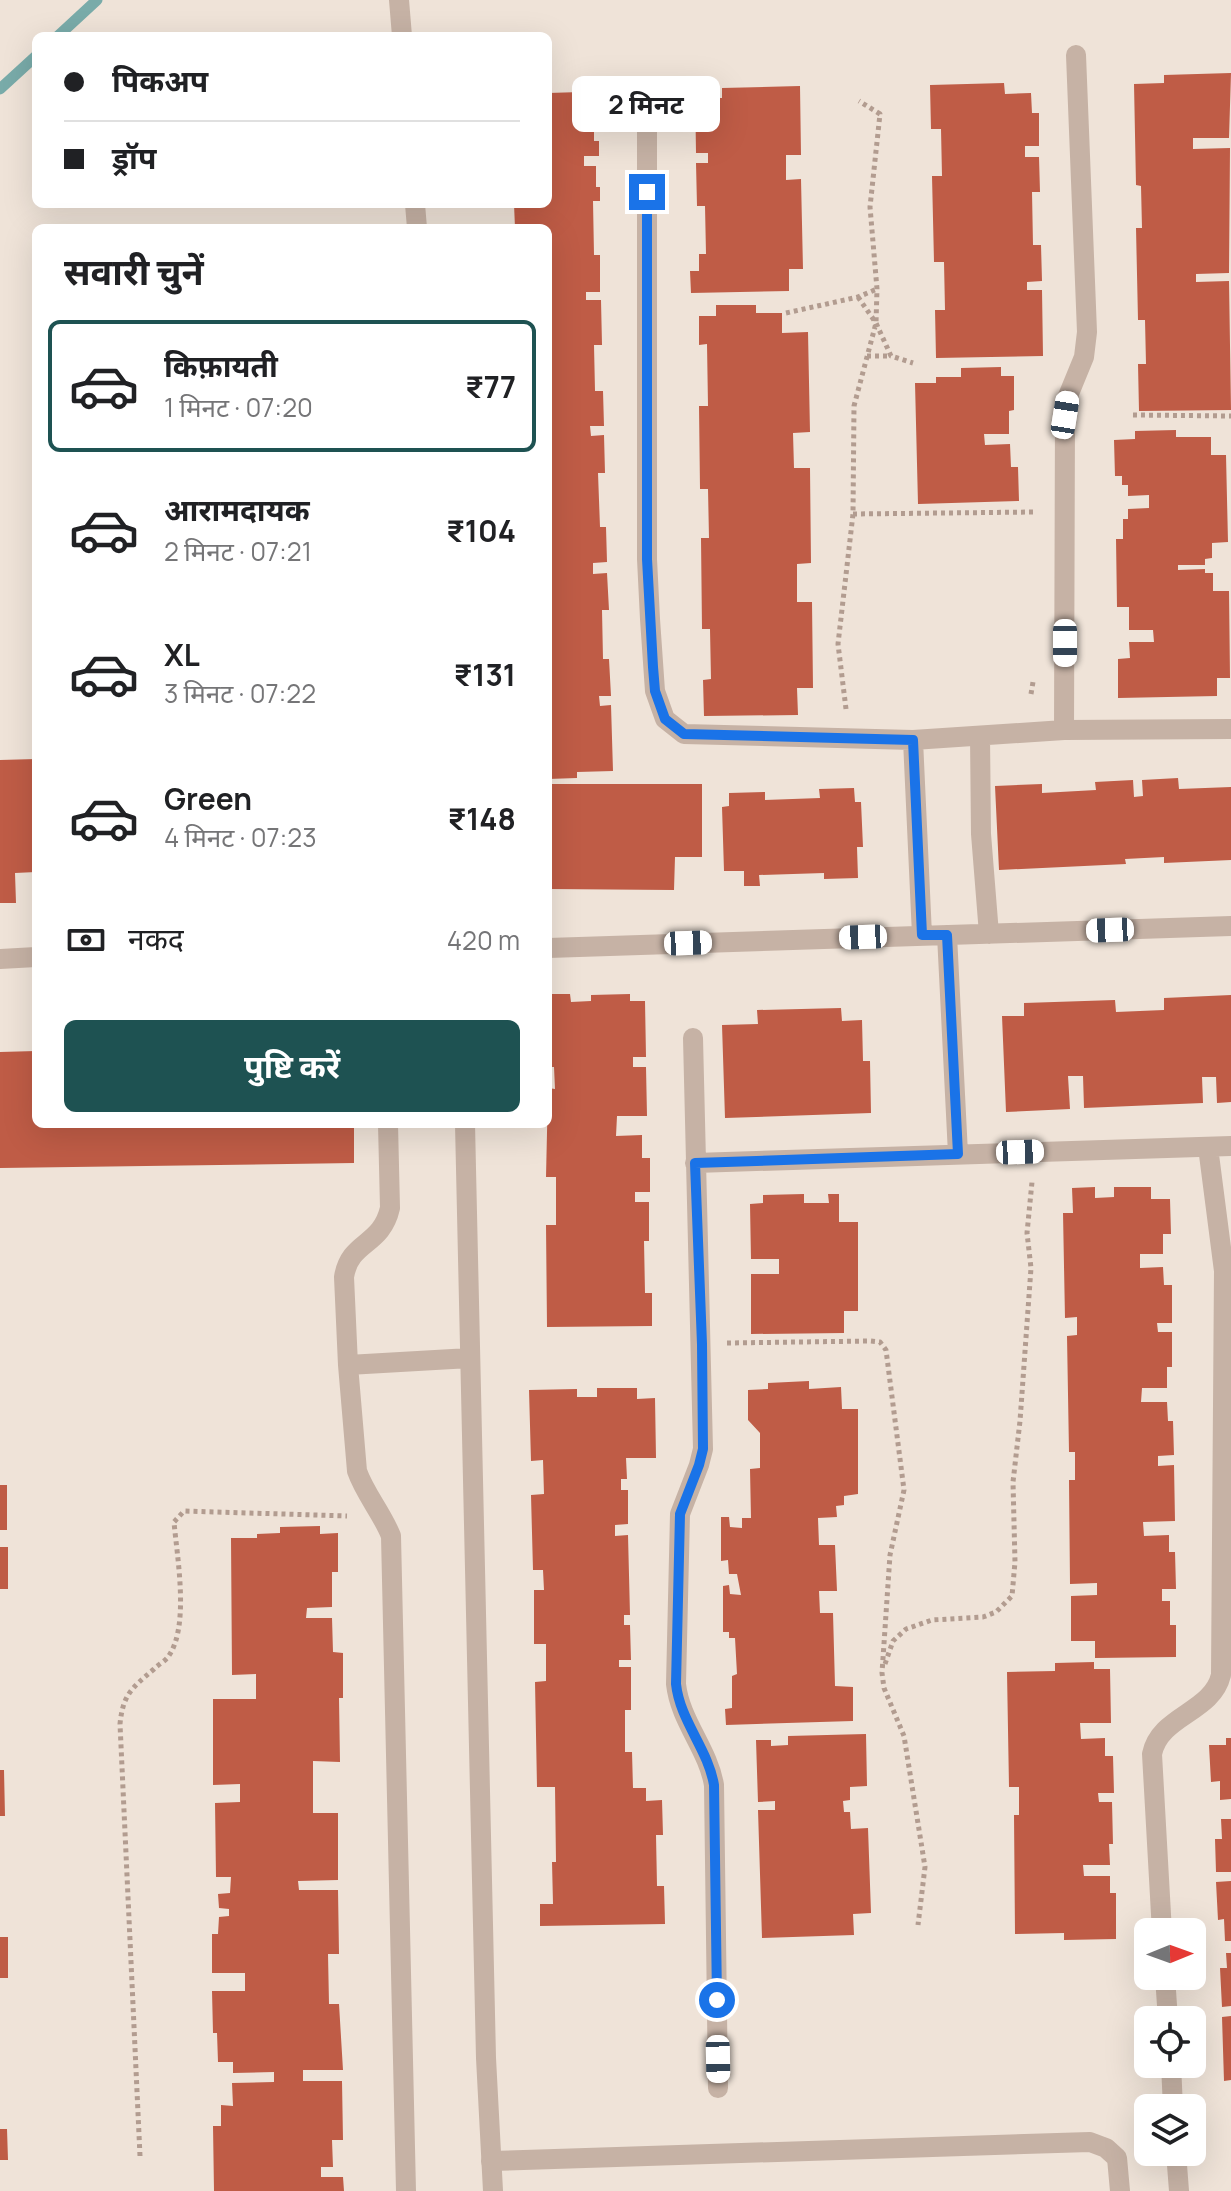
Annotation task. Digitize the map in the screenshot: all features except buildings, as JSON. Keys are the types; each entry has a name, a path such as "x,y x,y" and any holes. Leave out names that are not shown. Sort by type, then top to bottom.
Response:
{"street":[{"path":"399,0 402,32"},
{"path":"1064,730 1065,415 1068,396 1084,357 1087,332 1076,55"},
{"path":"647,102 647,559 655,691 665,719 684,734 913,740 1064,730 1231,729"},
{"path":"980,736 981,834 989,934"},
{"path":"913,740 922,935"},
{"path":"552,948 1231,926"},
{"path":"947,935 958,1154"},
{"path":"0,959 32,957"},
{"path":"693,1038 703,1449 680,1514 676,1684 678,1702 711,1768 714,1785 718,2088"},
{"path":"388,1128 390,1208 387,1222 380,1233 352,1255 346,1263 344,1277 357,1471 391,1536 406,2191"},
{"path":"465,1128 486,2058 493,2191"},
{"path":"695,1163 1231,1146"},
{"path":"1161,1918 1152,1754 1154,1742 1160,1732 1212,1695 1221,1675 1227,1270 1208,1147"},
{"path":"348,1365 470,1358"},
{"path":"491,2161 1090,2142 1106,2148 1117,2158 1120,2191"},
{"path":"1177,2166 1179,2191"}],"path":[{"path":"849,738 838,644 853,514 854,406 876,323 877,289 870,207 880,114 859,101"},
{"path":"786,313 858,297 877,289"},
{"path":"858,297 876,323 891,356"},
{"path":"867,356 891,356 913,363"},
{"path":"1133,415 1231,416"},
{"path":"853,514 1035,511 1035,527"},
{"path":"1031,694 1035,670"},
{"path":"882,1673 893,1641 906,1629 932,1620 983,1617 996,1612 1012,1596 1015,1562 1013,1482 1031,1268 1027,1233 1032,1182"},
{"path":"702,1344 870,1341 880,1342 886,1350 904,1490 889,1566 882,1673 884,1688 904,1736 925,1867 918,1925"},
{"path":"140,2156 120,1724 122,1702 133,1687 169,1656 177,1634 180,1611 174,1522 184,1511 384,1518"}],"waterway":[{"path":"62,32 97,0"},
{"path":"0,89 32,60"}],"route":[{"path":"647,192 647,559 655,691 665,719 684,734 913,740 922,935 947,935 958,1154 695,1163 703,1449 680,1514 676,1684 678,1702 711,1768 714,1785 717,2000"}]}
